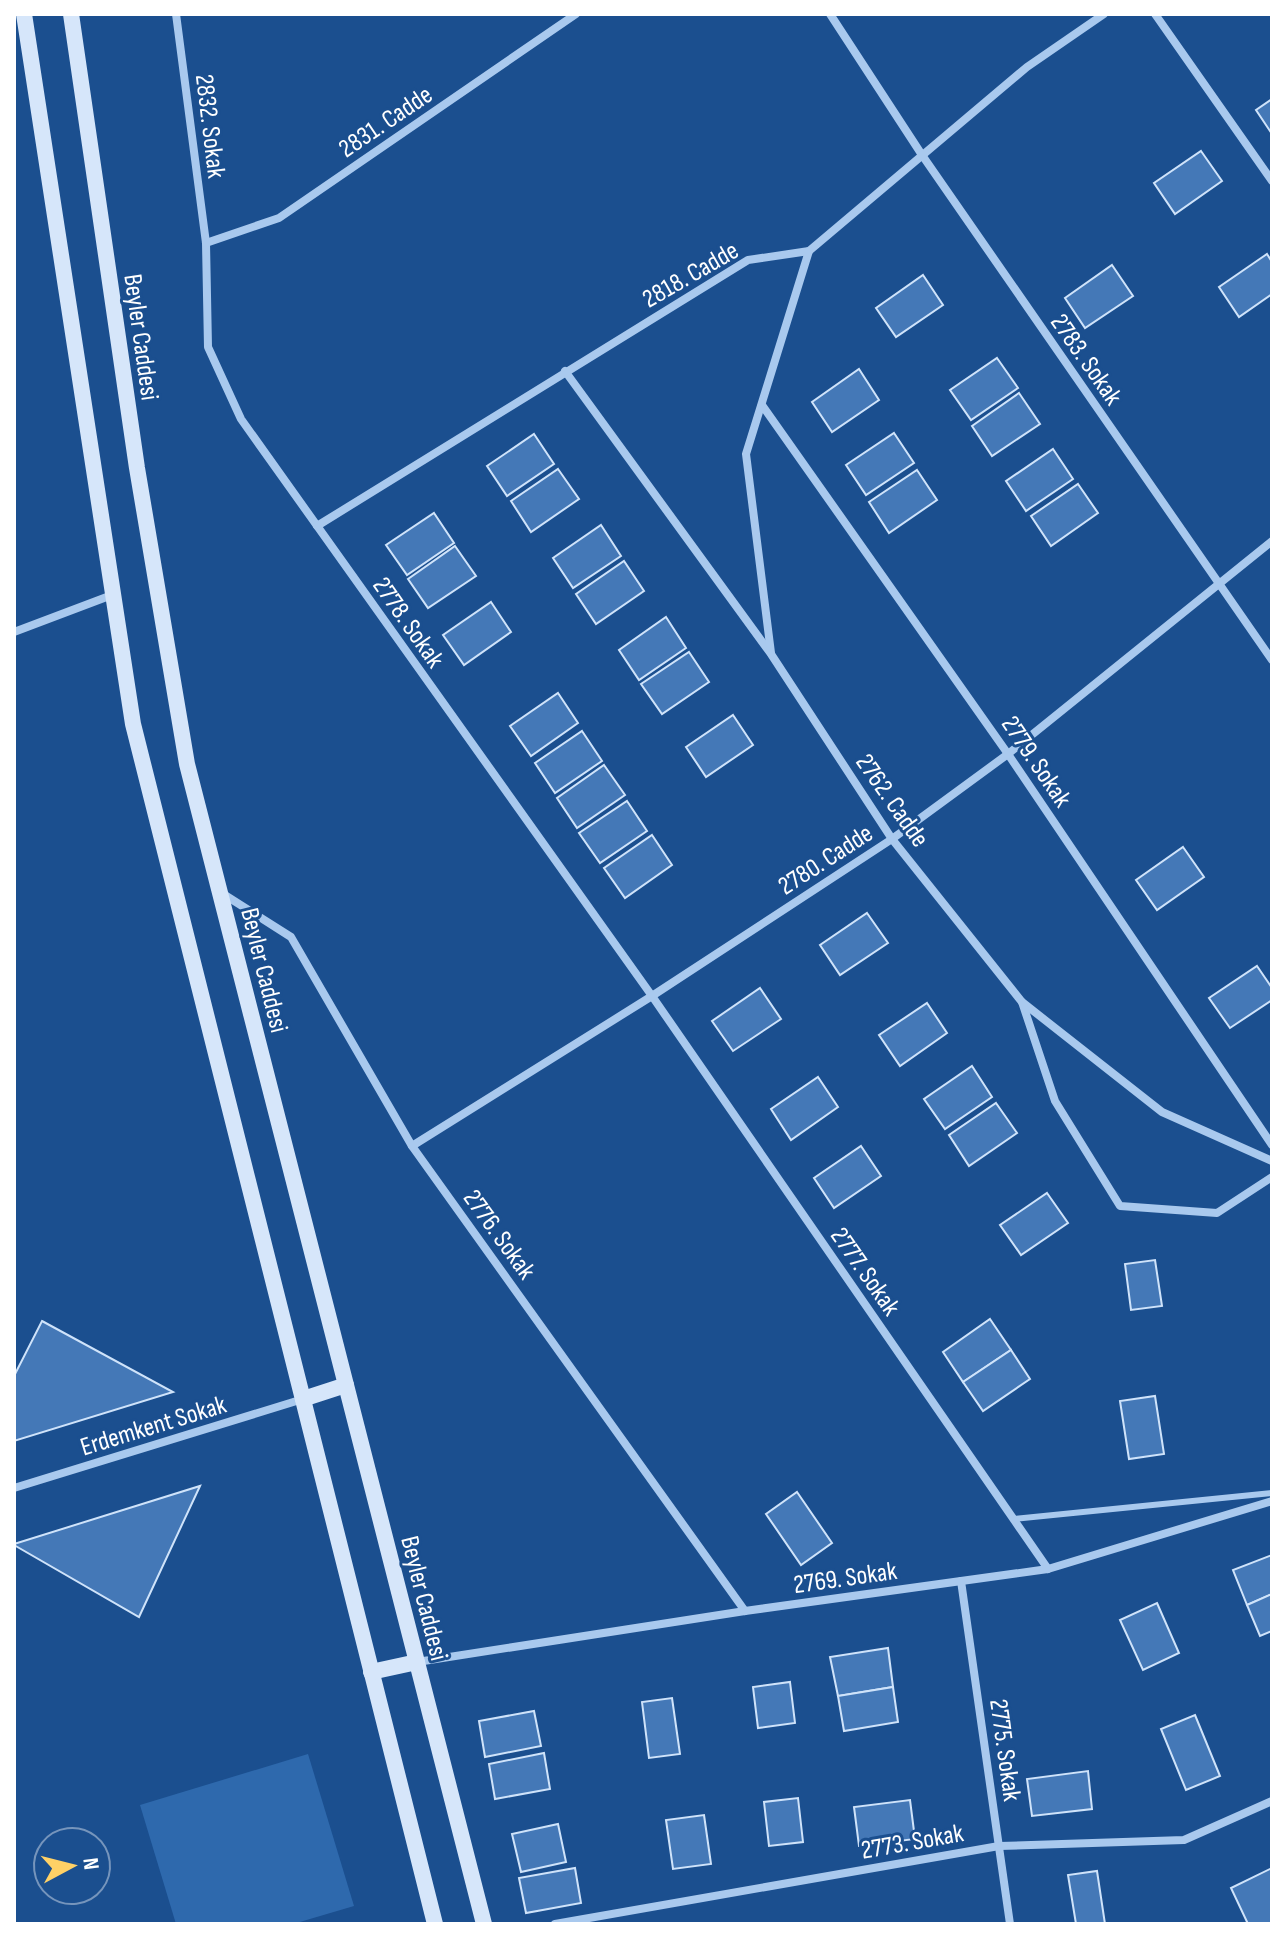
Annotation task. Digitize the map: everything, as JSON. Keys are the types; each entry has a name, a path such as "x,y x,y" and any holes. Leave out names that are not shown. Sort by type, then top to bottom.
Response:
{"main road":[{"path":"24,14 133,724 435,1924"},
{"name":"Beyler Caddesi","path":"71,14 137,468 187,764 484,1924"},
{"path":"303,1399 346,1385"},
{"path":"371,1672 417,1662"}],"street":[{"name":"2832. Sokak","path":"176,14 206,243"},
{"name":"2831. Cadde","path":"206,243 279,218 576,14"},
{"name":"2783. Sokak","path":"830,14 922,155 1272,660"},
{"path":"771,654 746,454 809,251 1027,67 1104,14"},
{"path":"1155,14 1272,181"},
{"name":"2778. Sokak","path":"206,243 208,347 241,419 652,996"},
{"name":"2818. Cadde","path":"317,526 748,260 809,251"},
{"name":"2762. Cadde","path":"565,371 771,654 892,839 1022,1002 1162,1112 1272,1161"},
{"name":"2779. Sokak","path":"762,405 1008,754 1272,1145"},
{"name":"2780. Cadde","path":"412,1146 652,996 892,839 1008,754 1272,541"},
{"path":"14,632 113,595"},
{"name":"2776. Sokak","path":"220,892 291,937 412,1146 745,1611"},
{"name":"2777. Sokak","path":"652,996 1048,1569"},
{"path":"1022,1002 1055,1101 1120,1206 1217,1213 1272,1177"},
{"name":"Erdemkent Sokak","path":"14,1488 303,1399"},
{"name":"2769. Sokak","path":"417,1662 745,1611 1048,1569 1272,1501"},
{"name":"2775. Sokak","path":"961,1581 1010,1924"},
{"name":"2773. Sokak","path":"555,1924 999,1846 1184,1840 1272,1801"}],"lane":[{"path":"1014,1519 1272,1493"}],"shaded area":[{"path":"308,1754 354,1906 293,1924 176,1924 140,1805"}],"building":[{"path":"1272,99 1272,134 1256,110"},
{"path":"1201,151 1222,181 1175,214 1154,183"},
{"path":"1267,254 1272,262 1272,294 1239,317 1219,287"},
{"path":"1112,265 1133,296 1085,328 1065,298"},
{"path":"923,275 943,305 896,337 876,308"},
{"path":"997,358 1018,388 971,420 950,390"},
{"path":"859,369 879,400 832,432 812,402"},
{"path":"1019,393 1040,424 992,456 972,426"},
{"path":"894,433 914,463 866,495 846,465"},
{"path":"534,434 554,464 507,496 487,466"},
{"path":"1053,449 1073,479 1026,511 1006,481"},
{"path":"558,469 579,499 531,532 511,501"},
{"path":"917,470 937,500 889,533 869,502"},
{"path":"1078,484 1098,513 1051,546 1031,516"},
{"path":"434,513 454,543 407,575 386,545"},
{"path":"601,525 621,556 573,588 553,558"},
{"path":"455,546 476,576 428,608 408,579"},
{"path":"624,561 644,591 596,624 576,594"},
{"path":"491,602 511,632 464,665 443,635"},
{"path":"666,617 686,648 639,680 619,650"},
{"path":"689,652 709,682 662,714 641,684"},
{"path":"558,693 578,723 531,756 510,726"},
{"path":"733,715 753,745 706,777 686,747"},
{"path":"582,731 602,761 555,793 535,763"},
{"path":"604,765 625,795 577,828 557,798"},
{"path":"627,801 647,831 600,863 579,833"},
{"path":"652,835 672,865 625,898 604,868"},
{"path":"1183,847 1204,877 1157,910 1136,880"},
{"path":"867,913 888,943 840,975 820,945"},
{"path":"1257,966 1272,988 1272,1000 1230,1028 1209,998"},
{"path":"760,988 781,1019 733,1051 712,1021"},
{"path":"927,1003 947,1033 900,1066 879,1035"},
{"path":"972,1066 992,1097 945,1129 924,1099"},
{"path":"818,1077 838,1107 791,1140 771,1109"},
{"path":"996,1103 1017,1133 969,1166 949,1135"},
{"path":"861,1146 881,1176 834,1208 814,1178"},
{"path":"1047,1193 1068,1223 1021,1255 1000,1225"},
{"path":"1155,1260 1162,1306 1131,1310 1125,1264"},
{"path":"990,1319 1011,1350 963,1382 943,1352"},
{"path":"42,1321 173,1392 14,1441 14,1376"},
{"path":"1011,1350 1030,1379 983,1411 963,1382"},
{"path":"1155,1396 1164,1454 1129,1459 1120,1401"},
{"path":"200,1486 139,1617 14,1545 14,1544"},
{"path":"797,1492 832,1543 801,1565 766,1514"},
{"path":"1272,1555 1272,1594 1247,1605 1233,1570"},
{"path":"1272,1594 1272,1631 1260,1636 1247,1605"},
{"path":"1157,1603 1179,1653 1143,1670 1120,1620"},
{"path":"888,1648 893,1687 838,1696 830,1657"},
{"path":"790,1682 795,1723 758,1728 753,1687"},
{"path":"893,1687 898,1722 844,1731 838,1696"},
{"path":"672,1698 680,1754 649,1758 642,1702"},
{"path":"534,1711 541,1746 485,1757 479,1721"},
{"path":"1195,1715 1220,1776 1186,1790 1161,1729"},
{"path":"544,1753 550,1789 495,1799 489,1764"},
{"path":"1088,1771 1092,1809 1032,1816 1027,1779"},
{"path":"798,1798 803,1842 769,1846 764,1802"},
{"path":"910,1800 915,1839 859,1846 854,1807"},
{"path":"704,1815 711,1864 673,1869 666,1820"},
{"path":"558,1824 566,1862 521,1872 512,1834"},
{"path":"575,1868 581,1903 526,1913 519,1878"},
{"path":"1272,1868 1272,1924 1248,1924 1231,1888"},
{"path":"1097,1871 1105,1924 1076,1924 1068,1875"}]}
